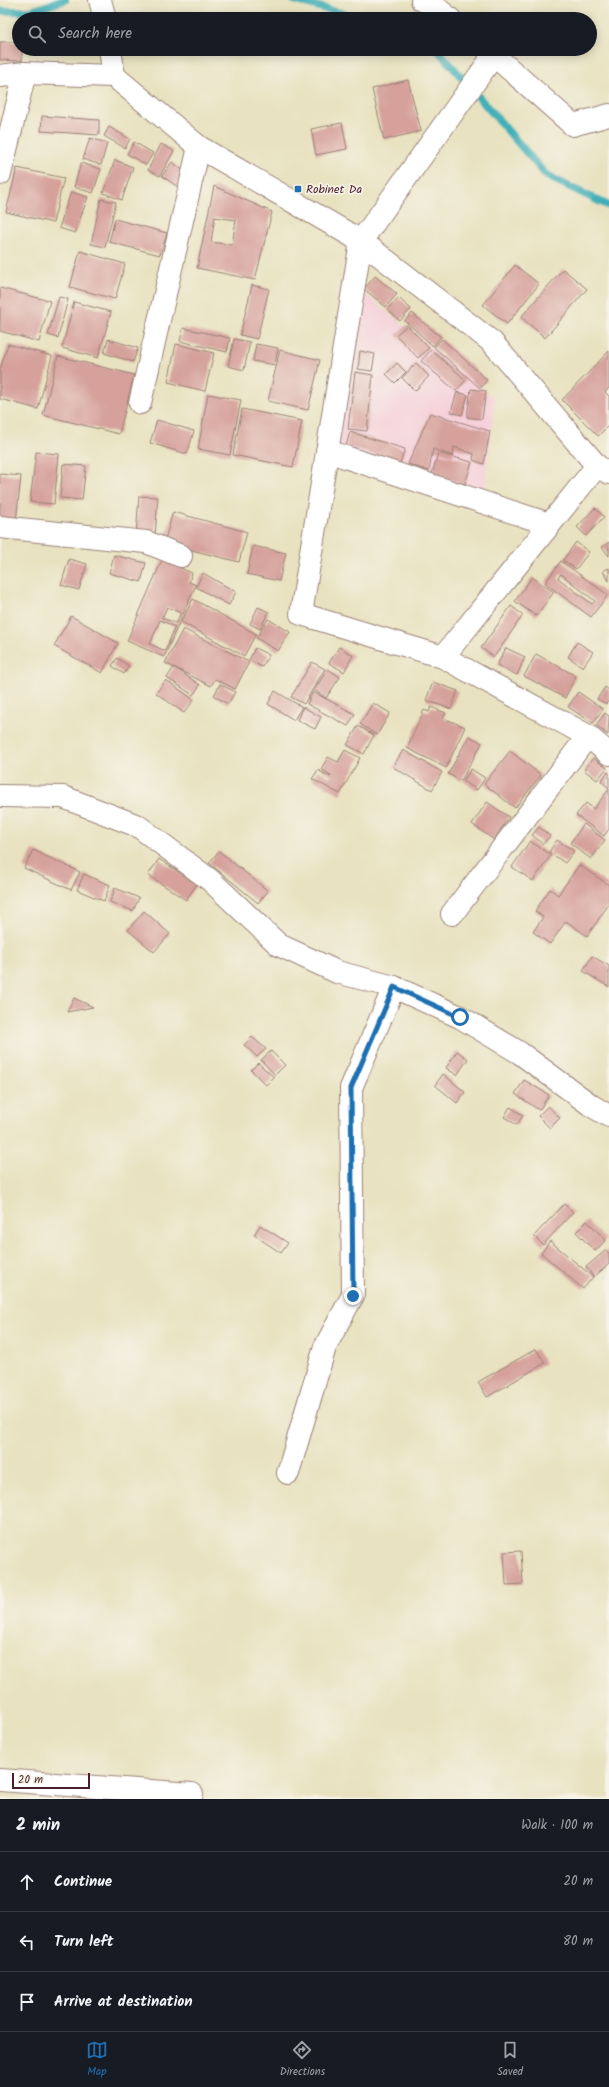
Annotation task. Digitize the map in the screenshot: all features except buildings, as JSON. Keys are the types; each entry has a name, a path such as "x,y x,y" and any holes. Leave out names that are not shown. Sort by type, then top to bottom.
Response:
{"street":[{"path":"422,0 432,4 442,12"},
{"path":"111,56 114,76"},
{"path":"488,56 362,241 301,614 444,657 588,736 609,754"},
{"path":"495,56 573,125 609,115"},
{"path":"0,174 25,73"},
{"path":"0,76 25,73 114,76 199,147 362,241 492,342 603,469 549,524 444,657"},
{"path":"140,403 199,147"},
{"path":"327,451 549,524"},
{"path":"0,527 146,542 180,556"},
{"path":"452,914 588,736"},
{"path":"0,796 63,797 138,826 210,880 279,946 337,972 394,987 460,1017 520,1053 592,1106 609,1116"},
{"path":"288,1473 325,1347 353,1296 351,1088 394,987"},
{"path":"0,1780 192,1794"}],"shaded area":[{"path":"354,285 495,399 483,502 323,452"}],"waterway":[{"path":"0,11 31,11 65,0"},
{"path":"294,0 337,12"},
{"path":"443,56 547,176 609,206"}],"place":[{"name":"Robinet Da","path":"298,189"}],"route":[{"path":"353,1296 351,1088 394,987 460,1017"}]}
